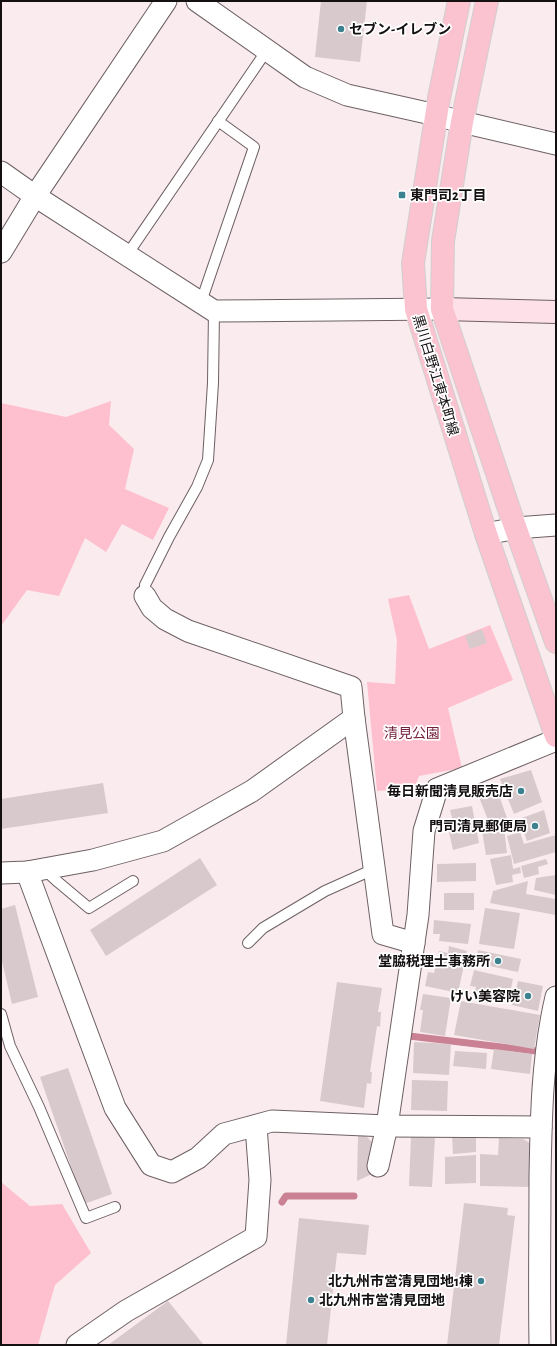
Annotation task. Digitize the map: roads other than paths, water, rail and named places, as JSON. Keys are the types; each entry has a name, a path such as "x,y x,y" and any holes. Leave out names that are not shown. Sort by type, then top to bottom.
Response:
{"main road":[{"name":"黒川白野江東本町線","path":"459,1 436,115 412,263 416,309 486,534 556,736"},
{"name":"黒川白野江東本町線","path":"487,1 462,122 443,241 442,309 556,642"}],"street":[{"path":"1,252 35,196 166,1"},
{"path":"197,1 305,77 347,95 556,144"},
{"path":"1,172 35,196 208,307 442,309 556,312"},
{"path":"486,534 516,528 556,525"},
{"path":"145,596 152,608 165,619 188,631 351,687 383,934 414,943"},
{"path":"1,874 36,870 93,860 163,842 252,791 354,718"},
{"path":"378,1166 387,1126 418,915 424,831 437,789 556,740"},
{"path":"36,870 115,1108 151,1164 172,1172 198,1158 224,1134 272,1121 387,1126 541,1127"},
{"path":"540,1345 541,1127 544,1071 551,1017 556,997"},
{"path":"77,1345 126,1311 256,1237 260,1180 256,1126"}],"lane":[{"path":"127,255 267,50"},
{"path":"145,596 145,585 169,536 197,486 208,460 213,383 208,307 254,147 218,121"},
{"path":"248,943 263,928 325,891 374,869"},
{"path":"36,870 58,882 89,908 133,881"},
{"path":"1,1014 10,1046 39,1107 86,1218 114,1206"}],"waterway":[{"path":"409,1036 536,1051"},
{"path":"282,1202 286,1196 354,1196"}],"place":[{"name":"セブン-イレブン","path":"341,29"},
{"name":"東門司2丁目","path":"402,195"},
{"name":"毎日新聞清見販売店","path":"521,791"},
{"name":"門司清見郵便局","path":"535,826"},
{"name":"堂脇税理士事務所","path":"498,961"},
{"name":"けい美容院","path":"528,996"},
{"name":"北九州市営清見団地1棟","path":"481,1281"},
{"name":"北九州市営清見団地","path":"311,1300"}],"park label":[{"name":"清見公園","path":"412,733"}]}
